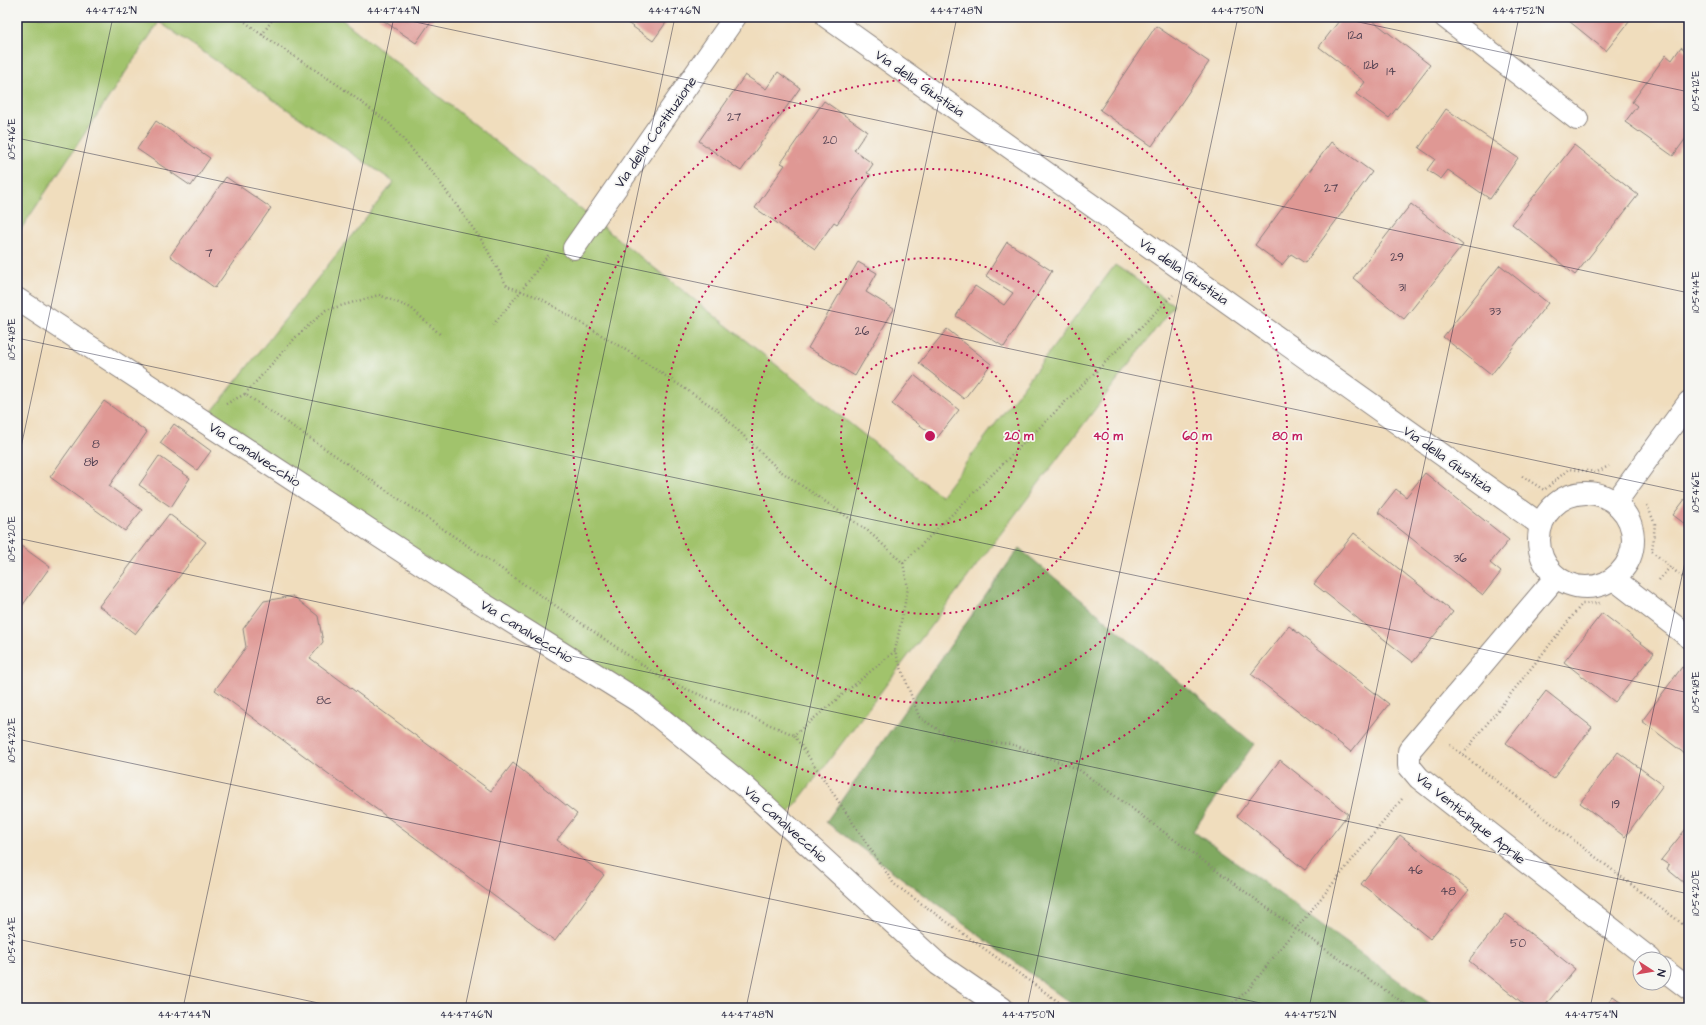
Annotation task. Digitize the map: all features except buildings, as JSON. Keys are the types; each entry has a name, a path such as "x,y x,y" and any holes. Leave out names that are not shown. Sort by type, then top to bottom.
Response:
{"street":[{"name":"Via della Costituzione","path":"574,248 735,17"},
{"name":"Via della Giustizia","path":"827,17 1541,526"},
{"path":"1445,17 1577,119"},
{"name":"Via Canalvecchio","path":"17,299 475,599 643,704 744,786 938,964 1002,1008"},
{"path":"1616,502 1689,402"},
{"path":"1581,492 1600,494 1616,502 1630,519 1634,541 1628,562 1614,579 1595,587 1575,586 1556,577 1544,563 1539,544 1541,526 1549,509 1563,498 1581,492"},
{"name":"Via Venticinque Aprile","path":"1556,577 1409,751 1409,766 1419,778 1640,951"},
{"path":"1614,579 1689,637"},
{"path":"1672,976 1689,990"}],"path":[{"path":"239,17 262,35 341,87 389,123 436,177 484,242 507,286 540,298 613,342 716,409 779,470 868,531 903,563 908,588 895,652 918,717 952,739 1011,744 1078,769 1296,929 1411,1008"},
{"path":"262,35 274,17"},
{"path":"493,325 521,292 560,240 574,248"},
{"path":"903,563 1192,277"},
{"path":"199,418 245,394 296,337 326,310 379,295 411,308 441,335"},
{"path":"245,394 663,679 794,735 894,884 1067,1008"},
{"path":"1520,475 1544,490 1569,469 1597,472 1611,465"},
{"path":"1646,503 1655,524 1652,551 1689,582"},
{"path":"1642,600 1670,567"},
{"path":"1462,754 1582,604 1598,604 1606,602"},
{"path":"794,735 895,652"},
{"path":"1448,743 1689,929"},
{"path":"1227,1008 1249,989 1419,778"}],"green space":[{"path":"17,17 339,17 941,496 1115,265 1174,305 786,817 645,697 206,419 394,182 159,22 17,235"},
{"path":"1019,548 1254,744 1193,831 1436,1008 1077,1008 826,822"}]}
